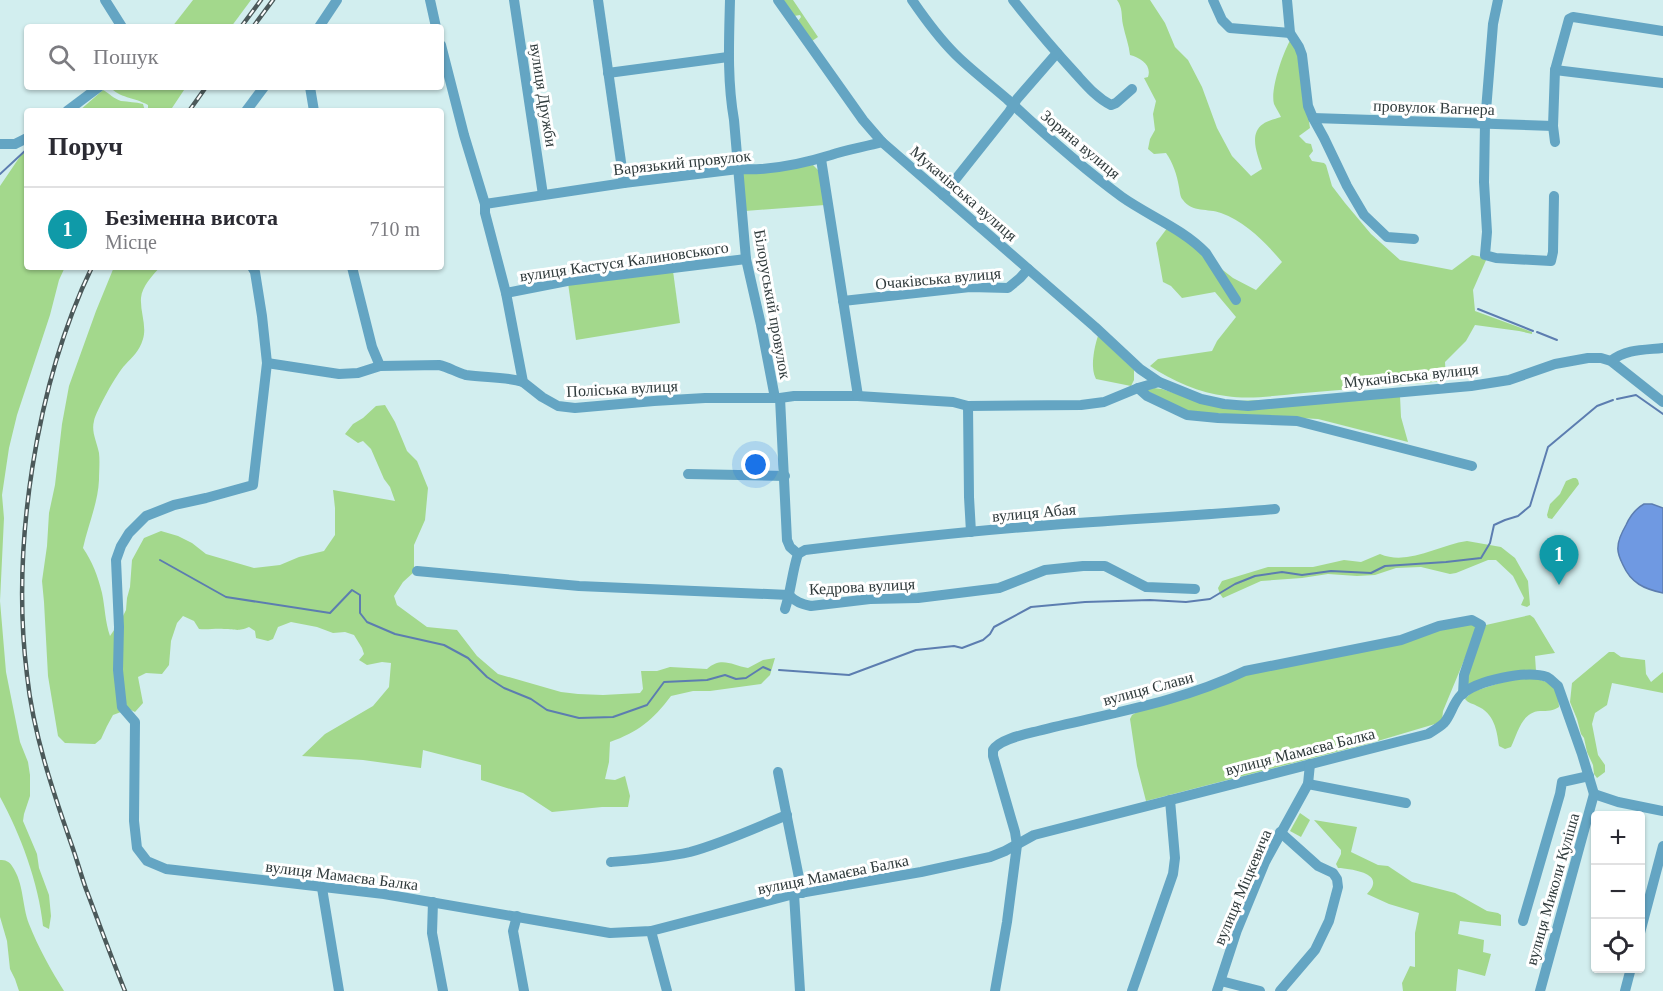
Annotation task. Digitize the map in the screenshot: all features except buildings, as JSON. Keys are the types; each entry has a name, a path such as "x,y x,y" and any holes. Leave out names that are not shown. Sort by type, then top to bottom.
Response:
{"street":[{"path":"105,0 120,24"},
{"path":"321,24 337,0"},
{"path":"430,0 435,24"},
{"name":"вулиця Дружби","path":"514,0 543,195"},
{"path":"598,0 624,183"},
{"name":"Білоруський провулок","path":"730,0 728,57 730,99 734,120 746,259 777,398 787,540 790,547 798,554"},
{"name":"Мукачівська вулиця","path":"778,0 863,120 882,142 1140,369 1159,382 1201,399 1248,406 1471,386 1509,380 1555,364 1588,358 1611,361 1628,351 1663,348"},
{"name":"Зоряна вулиця","path":"912,0 936,33 956,55 1085,170 1139,209 1178,231 1200,247 1236,300"},
{"path":"1012,0 1095,94 1111,105 1132,88"},
{"path":"1213,0 1222,20 1230,28 1290,33"},
{"path":"1287,0 1290,33 1302,55 1308,106 1347,186 1364,215 1387,237 1414,239"},
{"path":"1498,0 1493,24 1485,123 1485,255 1496,258 1551,261 1554,196"},
{"path":"1555,142 1553,126 1555,70 1569,19 1573,17 1663,31"},
{"path":"943,195 1057,53"},
{"path":"254,270 267,363 339,375 358,373 380,366 439,365 464,374 502,377 523,382 506,293 485,213 485,204 444,57"},
{"path":"608,73 728,57"},
{"path":"1555,70 1663,83"},
{"path":"71,108 95,90"},
{"path":"248,108 262,90"},
{"path":"310,90 314,108"},
{"name":"провулок Вагнера","path":"1313,118 1553,126"},
{"path":"0,144 15,144 24,140"},
{"name":"Варязький провулок","path":"485,204 624,183 794,164 882,142"},
{"path":"821,159 858,396"},
{"name":"вулиця Кастуся Калиновського","path":"506,293 567,281 746,259"},
{"name":"Очаківська вулиця","path":"843,301 970,287 1008,288 1028,269"},
{"path":"353,270 372,346 380,366"},
{"path":"1611,361 1663,402"},
{"name":"вулиця Мамаєва Балка","path":"267,363 253,485 174,505 146,516 129,533 116,560 119,627 117,670 122,707 135,722 136,848 147,861 166,869 384,894 610,933 651,931 798,893 931,870 990,857 1034,835 1428,734 1444,723 1454,704 1463,694"},
{"name":"Поліська вулиця","path":"523,382 558,406 575,408 695,399 794,396 858,396 953,402 968,406 1081,405 1104,402 1138,388"},
{"path":"1138,388 1159,382"},
{"path":"1138,388 1148,396 1187,415 1298,421 1472,466"},
{"path":"968,406 971,532"},
{"path":"688,474 784,476"},
{"name":"вулиця Абая","path":"798,554 805,550 971,532 1275,509"},
{"path":"785,609 798,554"},
{"name":"Кедрова вулиця","path":"417,572 579,586 789,595 794,600 811,606 870,599 918,598 999,588 1046,570 1083,566 1105,566 1146,587 1195,589"},
{"name":"вулиця Слави","path":"996,991 1017,845 993,756 993,750 999,743 1178,698 1223,682 1245,671 1401,640 1438,626 1472,620 1481,625 1464,675 1463,694"},
{"path":"1463,694 1479,685 1513,675 1536,674 1549,678 1558,686 1594,794 1618,802 1663,811"},
{"name":"вулиця Міцкевича","path":"1219,986 1237,930 1265,862 1308,784 1310,764"},
{"path":"778,772 787,815 798,893 800,991"},
{"path":"1523,921 1562,782 1589,776"},
{"path":"1308,784 1406,803"},
{"name":"вулиця Миколи Куліша","path":"1540,991 1594,794"},
{"path":"1132,991 1173,874 1175,858 1170,800"},
{"path":"611,862 688,852 713,845 787,815"},
{"path":"1280,832 1318,866 1333,873 1338,887 1329,921 1315,950 1280,991"},
{"path":"1645,919 1663,846"},
{"path":"322,888 339,991"},
{"path":"433,902 432,933 443,991"},
{"path":"517,916 513,931 524,991"},
{"path":"651,931 667,991"},
{"path":"1625,991 1630,973"},
{"path":"1219,986 1260,991"}],"green space":[{"path":"193,0 251,0 233,24 174,24"},
{"path":"783,0 793,0 818,37 812,41 798,21 800,15 794,16"},
{"path":"1117,0 1150,0 1165,23 1175,47 1188,60 1202,87 1217,128 1232,156 1251,176 1262,169 1255,145 1258,128 1281,117 1274,104 1274,90 1284,53 1291,39 1299,56 1310,128 1299,136 1306,143 1311,144 1313,151 1309,156 1312,161 1326,165 1332,186 1345,203 1371,234 1400,260 1452,270 1472,255 1487,258 1473,290 1475,311 1532,332 1532,334 1475,325 1466,341 1445,362 1446,381 1265,397 1246,398 1206,392 1168,377 1150,366 1158,359 1212,351 1236,317 1215,292 1182,298 1171,286 1163,282 1156,243 1168,227 1233,278 1256,290 1282,262 1239,222 1221,213 1196,209 1187,204 1181,197 1174,169 1166,153 1154,154 1148,149 1155,130 1153,114 1156,101 1144,78 1148,77 1149,73 1147,66 1142,60 1130,55 1121,9"},
{"path":"103,90 121,101 143,104 144,108 82,108"},
{"path":"184,90 172,108 148,108 148,105 143,102 114,91"},
{"path":"24,153 24,270 64,270 17,415 9,448 2,495 4,518 0,601 0,186"},
{"path":"813,165 819,171 825,205 745,211 742,174"},
{"path":"113,270 157,270 143,289 141,303 144,334 138,351 121,369 93,425 99,453 99,480 95,506 83,548 99,581 110,636 126,610 132,560 144,538 161,531 192,543 206,554 254,568 280,565 299,557 324,551 335,535 333,490 395,501 371,449 363,441 358,443 345,434 353,424 376,406 385,405 407,451 417,461 428,488 425,520 414,545 414,572 403,582 394,596 397,605 427,627 457,630 477,656 498,674 561,692 603,695 640,693 643,689 641,671 657,671 670,667 707,669 722,662 748,668 763,660 775,658 770,675 761,684 693,691 671,696 644,724 629,734 610,742 605,779 615,780 625,776 630,796 628,807 552,812 523,793 481,780 481,765 423,750 421,768 363,760 302,756 325,734 373,706 389,687 391,663 367,665 359,660 364,654 354,635 345,632 333,633 291,622 278,627 273,639 268,641 256,638 255,631 249,627 239,630 199,629 194,621 183,616 177,623 171,641 169,665 162,674 146,673 138,677 143,703 135,712 129,709 113,715 101,739 95,744 65,743 58,736 48,676 42,581 49,513 69,386"},
{"path":"673,271 680,323 576,340 568,283"},
{"path":"1098,336 1134,370 1134,380 1131,386 1096,379 1093,364"},
{"path":"1154,388 1201,402 1400,396 1401,417 1408,442 1318,419 1187,412 1146,390"},
{"path":"1573,478 1578,480 1579,484 1552,519 1548,518 1550,504 1560,494 1566,481"},
{"path":"1467,541 1501,547 1515,558 1528,581 1530,605 1527,607 1521,605 1524,598 1513,576 1496,560 1488,560 1450,574 1421,567 1396,568 1375,575 1328,574 1261,581 1223,598 1218,588 1222,581 1268,567 1313,567 1344,560 1361,562 1380,554 1401,558"},
{"path":"0,601 6,672 20,742 28,762 30,775 30,796 23,821 37,854 39,868 49,895 51,916 49,929 43,926 28,859 0,797"},
{"path":"1530,615 1555,653 1535,656 1536,671 1466,688 1469,666 1486,625"},
{"path":"1472,623 1477,629 1443,711 1442,720 1435,724 1371,743 1146,801 1137,766 1130,719 1139,711 1246,674"},
{"path":"1609,652 1614,652 1621,657 1645,660 1646,674 1651,682 1663,672 1663,693 1612,683 1607,705 1595,713 1592,724 1598,755 1605,765 1605,772 1597,778 1570,702 1572,683"},
{"path":"1518,677 1547,682 1556,691 1559,707 1529,715 1521,724 1511,747 1505,749 1499,746 1496,728 1487,713 1465,699 1472,692"},
{"path":"1300,813 1310,820 1301,837 1290,831"},
{"path":"1314,820 1357,827 1351,852 1378,865 1388,866 1412,882 1455,893 1487,911 1501,915 1501,926 1460,921 1458,934 1484,940 1483,952 1491,954 1485,976 1458,969 1456,991 1403,991 1402,983 1410,966 1415,967 1415,933 1419,913 1389,904 1367,894 1373,881 1358,871 1338,868 1336,864 1341,850"},
{"path":"0,860 10,863 16,873 29,924 64,991 19,991 10,969 7,941 0,917"}],"water":[{"path":"1644,504 1663,508 1663,593 1634,581 1618,554 1623,530 1633,513"}],"waterway":[{"path":"0,174 24,152"},
{"path":"1478,309 1533,331"},
{"path":"1537,332 1557,340"},
{"path":"1617,399 1636,395 1663,414"},
{"path":"779,670 849,675 916,650 954,646 962,648 983,640 994,627 1031,607 1085,602 1150,600 1186,602 1210,599 1235,584 1255,576 1282,572 1302,575 1331,571 1371,573 1385,566 1481,558 1490,543 1494,525 1518,516 1530,506 1548,447 1597,406 1613,400"},
{"path":"160,560 226,597 330,613 352,590 360,595 360,613 367,622 395,634 444,645 468,658 487,677 504,688 531,699 547,710 579,718 613,717 647,705 664,682 707,680 725,675 736,679 746,678 763,667 770,670"}],"railway":[{"path":"243,24 261,0"},
{"path":"255,24 273,0"},
{"path":"191,108 204,90"},
{"path":"91,270 72,313 56,362 32,466 26,520 23,625 30,697 45,762 86,889 125,991"}],"place":[{"name":"Безіменна висота","path":"1559,585"}]}
